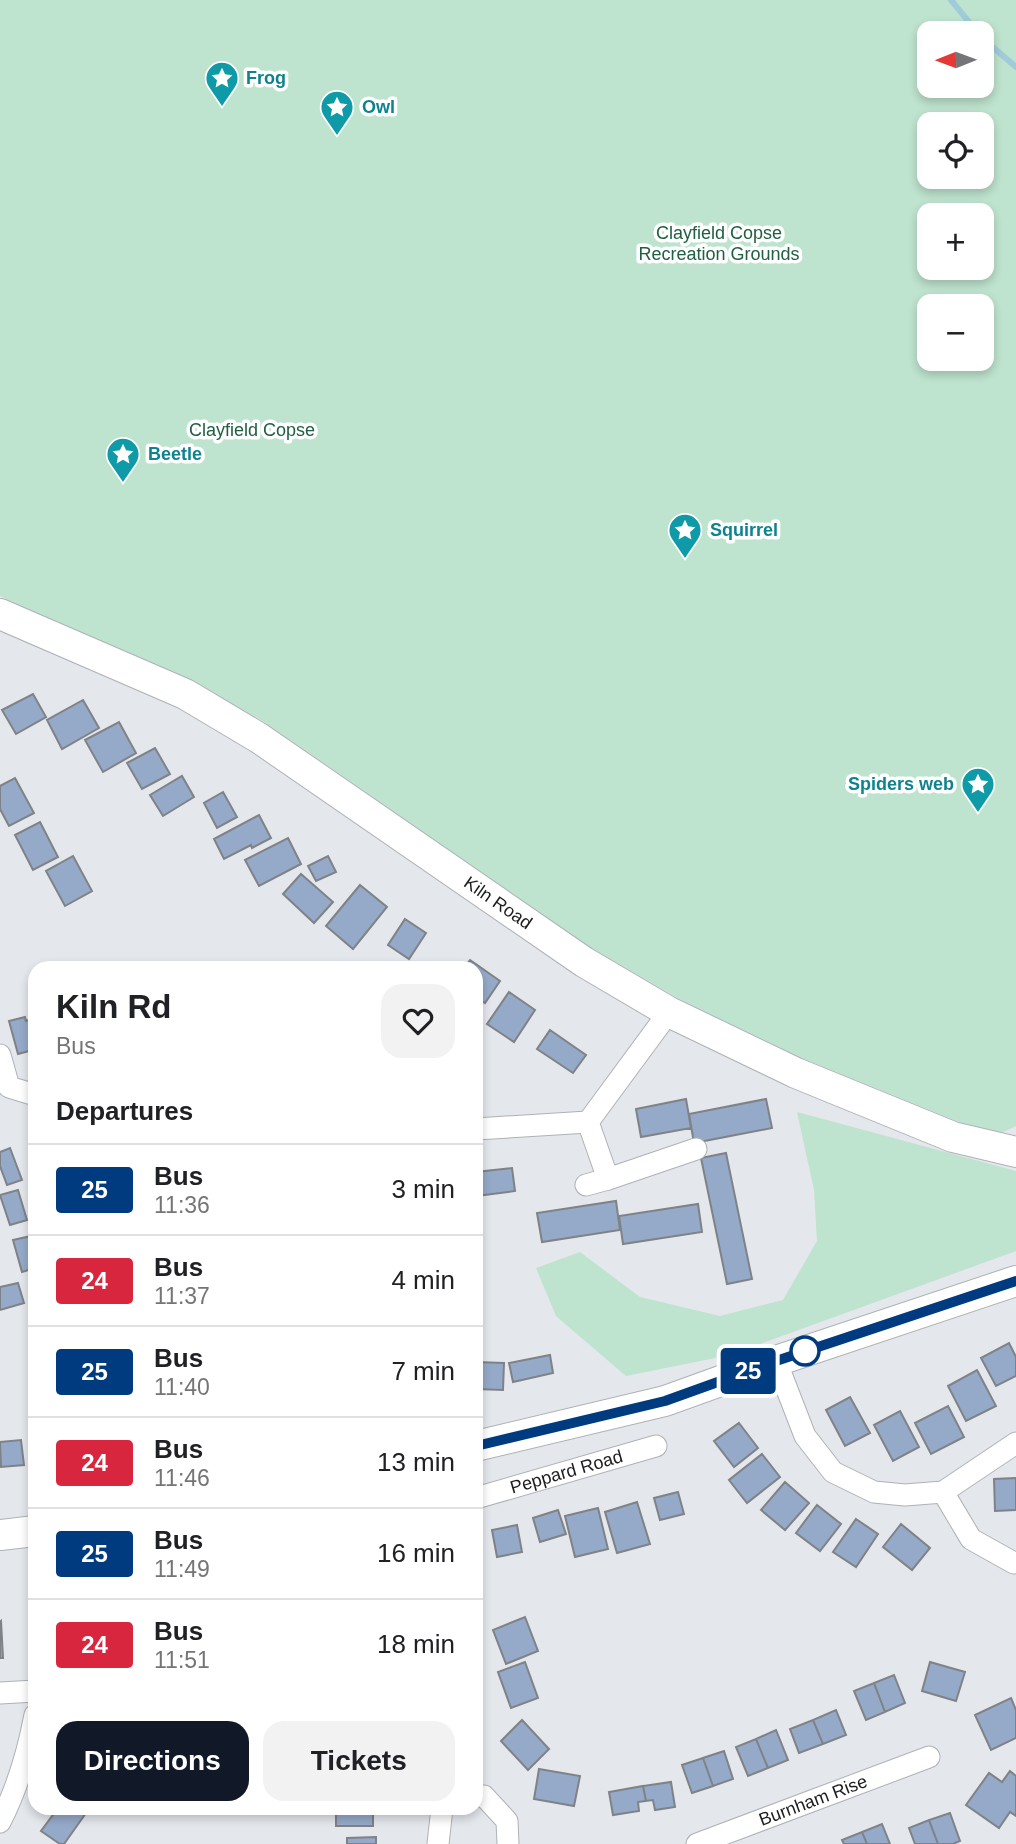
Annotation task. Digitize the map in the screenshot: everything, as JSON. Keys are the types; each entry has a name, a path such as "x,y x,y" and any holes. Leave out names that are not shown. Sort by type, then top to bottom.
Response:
{"street":[{"name":"Kiln Road","path":"0,614 184,694 259,738 584,962 670,1012 771,1063 953,1137 1016,1152"},
{"path":"483,1129 588,1122 670,1012"},
{"path":"0,1055 9,1087 28,1094"},
{"path":"588,1122 608,1179"},
{"path":"586,1185 696,1149"},
{"path":"483,1444 665,1401 1016,1281"},
{"path":"776,1361 805,1436 833,1472 874,1492 905,1495 943,1492 1016,1443"},
{"name":"Peppard Road","path":"483,1496 656,1446"},
{"path":"943,1492 971,1539 1014,1563"},
{"path":"0,1535 28,1532"},
{"path":"0,1693 28,1691"},
{"path":"0,1822 9,1805 28,1747"},
{"name":"Burnham Rise","path":"697,1844 929,1757"},
{"path":"483,1796 508,1821 508,1844"},
{"path":"438,1844 441,1815"}],"green space":[{"name":"Clayfield Copse","path":"0,0 1016,0 1016,1126 1001,1133 959,1122 777,1048 676,997 591,948 266,723 191,680 33,613 0,596"},
{"path":"797,1112 1016,1171 1016,1251 730,1355 626,1376 556,1316 536,1268 580,1252 640,1297 720,1316 783,1300 817,1241 814,1190"}],"building":[{"path":"33,694 46,717 16,734 2,710"},
{"path":"83,700 99,728 62,749 47,720"},
{"path":"119,722 136,753 103,772 85,740"},
{"path":"155,748 170,774 142,789 127,763"},
{"path":"182,776 194,797 163,816 150,795"},
{"path":"15,778 34,813 9,826 0,809 0,786"},
{"path":"223,792 237,817 217,828 204,803"},
{"path":"259,815 271,838 224,859 214,839"},
{"path":"40,822 58,857 33,870 15,835"},
{"path":"288,838 301,864 259,886 245,860"},
{"path":"73,856 92,891 65,906 46,871"},
{"path":"328,856 336,872 316,881 308,866"},
{"path":"301,874 333,902 314,923 283,894"},
{"path":"360,885 387,907 353,949 326,926"},
{"path":"405,919 426,933 409,959 388,945"},
{"path":"483,969 500,981 485,1003 483,1002"},
{"path":"509,992 535,1010 514,1042 487,1024"},
{"path":"25,1017 28,1020 28,1051 18,1054 9,1021"},
{"path":"550,1030 586,1055 573,1073 537,1049"},
{"path":"686,1099 691,1128 641,1137 636,1109"},
{"path":"766,1099 772,1128 694,1143 689,1114"},
{"path":"10,1148 22,1180 7,1185 0,1166 0,1152"},
{"path":"726,1153 752,1279 727,1284 701,1158"},
{"path":"512,1168 515,1191 483,1195 483,1171"},
{"path":"18,1190 27,1220 10,1225 0,1195"},
{"path":"616,1201 620,1230 542,1242 537,1213"},
{"path":"698,1204 702,1232 623,1244 619,1216"},
{"path":"28,1237 28,1270 22,1272 13,1240"},
{"path":"18,1283 24,1303 0,1310 0,1287"},
{"path":"1009,1343 1016,1357 1016,1376 996,1386 981,1358"},
{"path":"550,1355 553,1373 513,1382 509,1363"},
{"path":"483,1362 504,1363 503,1390 483,1389"},
{"path":"977,1370 996,1406 966,1421 948,1386"},
{"path":"850,1397 870,1433 845,1446 826,1410"},
{"path":"948,1406 964,1437 931,1454 915,1423"},
{"path":"900,1411 919,1447 893,1461 874,1425"},
{"path":"739,1423 758,1448 734,1467 714,1441"},
{"path":"21,1440 24,1465 1,1467 0,1442"},
{"path":"762,1454 780,1477 747,1503 729,1480"},
{"path":"1016,1478 1016,1510 995,1511 994,1479"},
{"path":"785,1482 809,1503 785,1530 761,1510"},
{"path":"678,1492 684,1514 660,1520 654,1498"},
{"path":"637,1502 650,1544 617,1553 605,1512"},
{"path":"817,1505 841,1524 820,1551 796,1533"},
{"path":"598,1508 608,1549 575,1557 565,1516"},
{"path":"558,1510 566,1534 540,1542 533,1518"},
{"path":"856,1519 878,1534 856,1567 833,1552"},
{"path":"901,1524 930,1548 912,1570 883,1547"},
{"path":"517,1525 522,1552 497,1557 492,1530"},
{"path":"525,1617 538,1651 506,1664 493,1630"},
{"path":"1,1621 3,1658 0,1658"},
{"path":"525,1662 538,1698 511,1708 498,1672"},
{"path":"930,1662 965,1672 956,1701 922,1691"},
{"path":"894,1675 905,1703 885,1712 874,1683"},
{"path":"874,1683 885,1712 866,1720 854,1691"},
{"path":"1011,1698 1016,1710 1016,1738 991,1750 975,1715"},
{"path":"836,1710 846,1735 823,1744 813,1720"},
{"path":"522,1720 549,1749 528,1770 501,1741"},
{"path":"813,1720 823,1744 799,1753 790,1729"},
{"path":"776,1730 788,1760 768,1768 756,1739"},
{"path":"756,1739 768,1768 748,1776 736,1747"},
{"path":"724,1751 733,1779 713,1786 703,1758"},
{"path":"703,1758 713,1786 692,1793 682,1765"},
{"path":"539,1769 580,1776 574,1806 534,1799"},
{"path":"1010,1771 1016,1776 1016,1816 1010,1812 999,1828 966,1805 989,1773 1002,1782"},
{"path":"671,1782 675,1807 655,1810 653,1800 646,1801 643,1786"},
{"path":"643,1786 646,1801 638,1802 639,1811 613,1815 609,1792"},
{"path":"950,1813 960,1841 938,1844 929,1820"},
{"path":"53,1815 85,1815 64,1844 41,1831"},
{"path":"336,1815 373,1815 373,1826 336,1826"},
{"path":"929,1820 938,1844 915,1844 909,1828"},
{"path":"882,1824 890,1844 867,1844 862,1832"},
{"path":"862,1832 867,1844 844,1844 842,1840"},
{"path":"376,1837 376,1844 347,1844 347,1838"}],"waterway":[{"path":"951,0 968,21"},
{"path":"994,48 1016,67"}],"bus line":[{"name":"25","path":"483,1444 665,1401 1016,1281"}],"place":[{"name":"Frog","path":"222,108"},
{"name":"Owl","path":"337,137"},
{"name":"Beetle","path":"123,484"},
{"name":"Squirrel","path":"685,560"},
{"name":"Spiders web","path":"978,814"}],"park label":[{"name":"Clayfield Copse Recreation Grounds","path":"719,243"}]}
